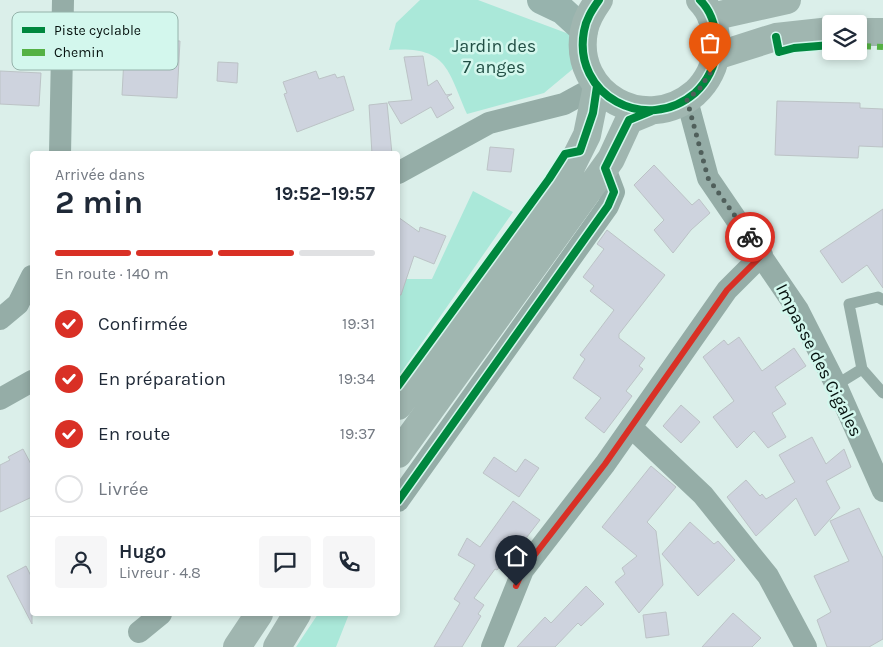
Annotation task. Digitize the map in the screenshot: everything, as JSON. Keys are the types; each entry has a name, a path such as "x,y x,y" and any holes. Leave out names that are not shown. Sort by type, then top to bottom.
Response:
{"highway":[{"path":"599,0 589,14 584,30 583,50 587,69 597,86 612,100 631,108 651,111"},
{"path":"400,451 605,168 629,120 651,111 670,108 687,100 700,88 710,73 716,56 716,36 706,8 786,0"},
{"path":"867,32 883,32"},
{"path":"716,56 776,37 822,33"},
{"path":"400,403 567,174 587,135 597,86"},
{"path":"237,647 257,616"},
{"path":"277,647 296,616"}],"main road":[{"path":"541,0 562,10 584,30"}],"street":[{"path":"60,151 62,70"},
{"path":"400,172 489,123 564,104 597,86"},
{"name":"Impasse des Cigales","path":"687,100 708,178 798,310 836,385 883,491"},
{"path":"400,498 608,206 614,192 605,168"},
{"path":"492,647 523,570 605,464 727,290 762,255"},
{"path":"0,319 18,304 30,283"},
{"path":"0,399 30,382"},
{"path":"631,427 703,495 768,576 806,647"},
{"path":"139,632 159,616"}],"lane":[{"path":"883,300 878,297 849,304 862,369 883,393"},
{"path":"836,385 862,369"}],"green space":[{"name":"Jardin des 7 anges","path":"420,0 478,0 569,34 574,68 544,93 467,114 449,72 434,56 408,50 389,50 396,23"},
{"path":"473,191 513,212 400,374 400,279 432,279"},
{"path":"317,616 348,616 336,647 296,647"}],"building":[{"path":"178,41 180,41 177,98 122,95 123,70 178,70"},
{"path":"423,56 428,86 437,80 446,95 452,94 447,97 454,108 437,118 431,107 401,124 388,102 412,100 404,57"},
{"path":"218,62 238,63 237,83 217,81"},
{"path":"0,71 41,73 39,106 0,104"},
{"path":"316,71 319,79 335,74 337,78 344,76 354,110 297,132 284,94 287,93 283,82"},
{"path":"777,101 860,103 860,108 883,109 883,147 859,146 858,158 775,155"},
{"path":"387,103 392,151 372,151 369,105"},
{"path":"490,147 514,149 511,172 487,170"},
{"path":"654,165 692,205 699,199 710,213 691,230 673,253 654,230 664,220 634,185"},
{"path":"883,209 883,288 867,265 842,283 820,251"},
{"path":"400,218 419,232 420,227 446,236 434,264 414,256 401,295"},
{"path":"607,230 665,275 619,334 619,338 645,358 639,366 643,369 626,391 632,396 604,433 585,418 601,398 573,378 585,359 580,355 614,310 590,291 594,286 583,277 604,249 597,244"},
{"path":"739,337 762,371 794,348 806,366 775,387 786,404 772,413 786,437 768,448 754,431 737,448 713,417 734,401 703,357 724,340 728,345"},
{"path":"681,405 700,422 681,443 663,426"},
{"path":"812,437 826,464 844,449 851,467 826,481 840,508 815,536 796,498 756,536 727,497 746,480 760,496 762,494 766,499 795,482 779,455"},
{"path":"23,449 30,462 30,498 0,512 0,465 10,460 8,457"},
{"path":"494,457 516,472 525,459 539,468 519,497 483,473"},
{"path":"651,466 676,487 647,522 656,531 663,585 639,613 615,582 625,574 622,568 637,556 602,527"},
{"path":"513,501 540,520 507,563 505,561 497,570 495,569 474,598 484,605 478,614 481,616 462,647 434,647 460,603 454,599 475,565 458,555 467,538 480,547"},
{"path":"859,508 883,558 883,639 869,647 827,647 817,620 831,612 814,576 849,561 830,521"},
{"path":"690,522 714,544 718,541 735,560 698,596 662,554"},
{"path":"26,566 30,574 30,616 32,616 32,624 7,576"},
{"path":"586,586 604,604 581,626 578,623 555,647 517,647 545,617 551,623"},
{"path":"666,612 669,635 646,638 643,615"},
{"path":"733,613 761,638 752,647 702,647"}],"marked path":[{"path":"867,46 883,47"}],"cycle path":[{"path":"599,0 588,19 584,31 583,54 589,74 601,90 617,102 635,109 655,110 676,105 695,93 713,67 716,55 715,29 708,11 700,0"},
{"path":"776,37 779,52 794,48 822,46"},
{"path":"400,383 549,179 565,154 580,151 593,113 597,86"},
{"path":"400,498 608,206 614,192 605,168 629,120 651,111"}],"way so far":[{"path":"710,73 700,88 687,100 708,178 750,237"}],"route":[{"path":"516,586 523,570 605,464 727,290 762,255 750,237"}]}
